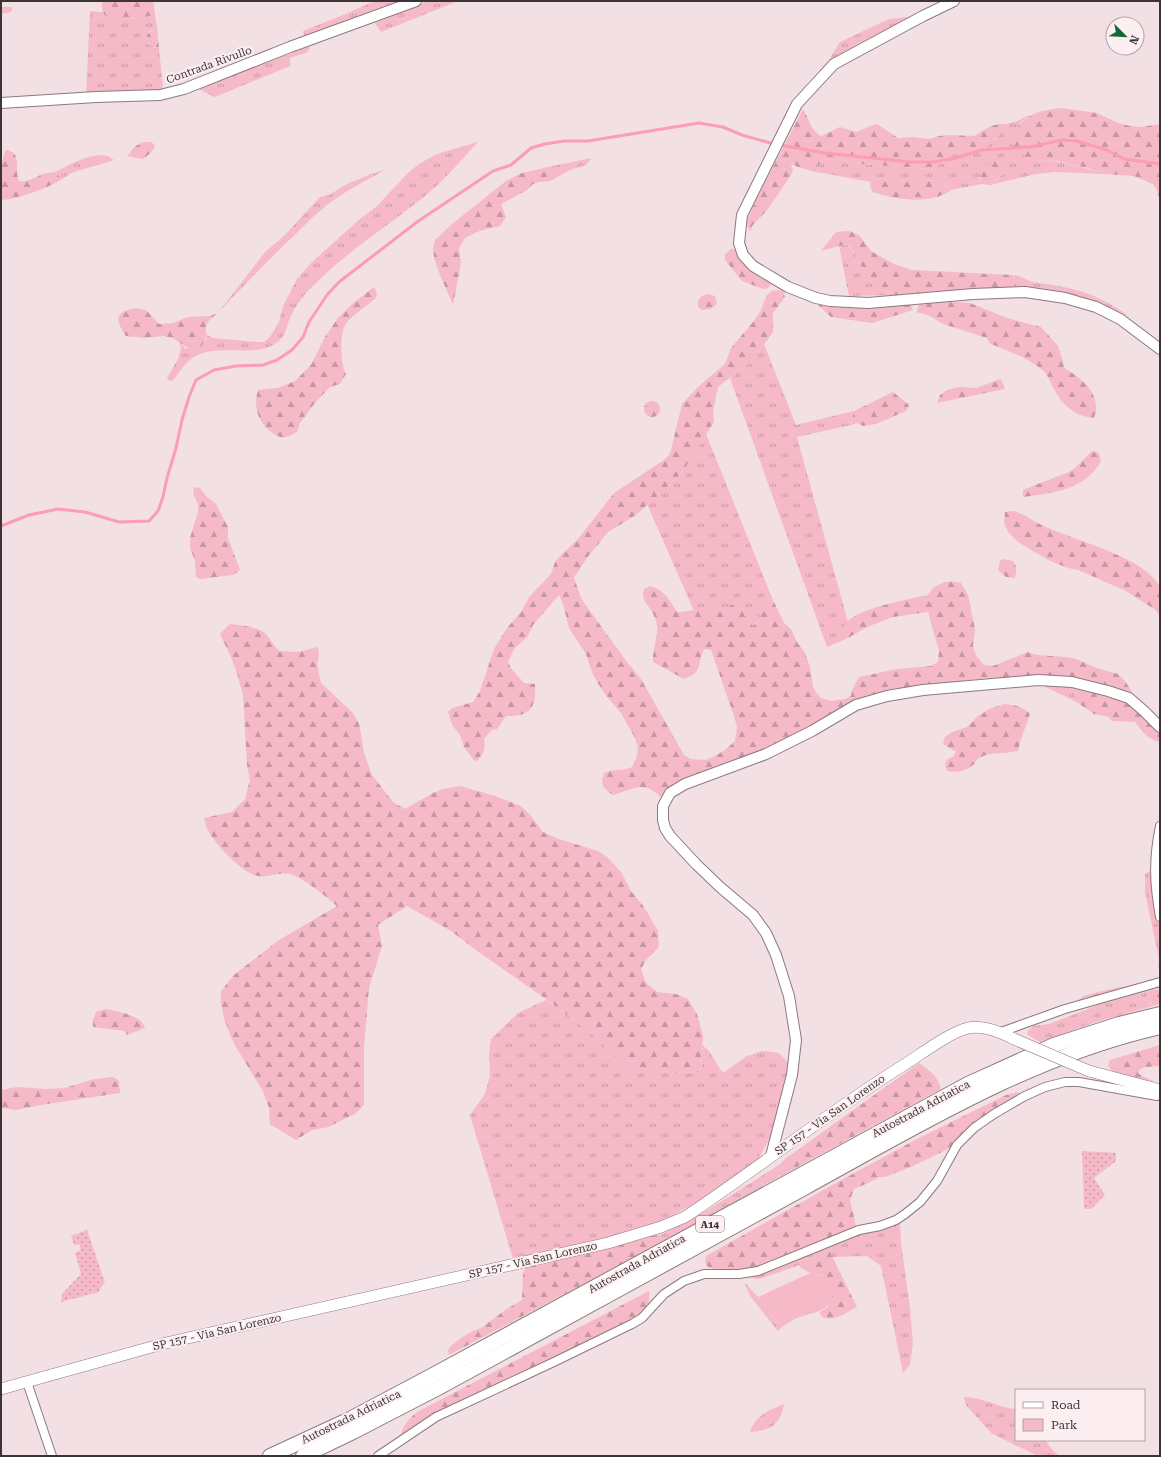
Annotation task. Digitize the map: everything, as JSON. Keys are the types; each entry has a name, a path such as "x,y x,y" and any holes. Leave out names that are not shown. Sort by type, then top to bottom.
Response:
{"highway":[{"name":"Autostrada Adriatica","path":"270,1456 350,1419 433,1376 968,1084 1054,1045 1119,1024 1160,1014"},
{"name":"Autostrada Adriatica","path":"303,1456 438,1388 959,1104 1049,1062 1102,1043 1160,1028"}],"main road":[{"name":"SP 157 - Via San Lorenzo","path":"1,1389 166,1344 608,1243 661,1227 685,1217 883,1078 951,1036 967,1028 990,1029 1001,1032 1089,1071 1160,1090"}],"street":[{"name":"Contrada Rivullo","path":"1,103 96,97 160,95 178,91 283,50 416,1"},
{"path":"954,1 834,64 797,104 742,215 739,243 743,255 753,266 788,287 816,298 868,303 973,294 1025,292 1065,298 1096,308 1120,320 1160,349"},
{"path":"771,1156 792,1075 796,1040 789,996 776,955 762,927 753,915 696,864 670,836 665,828 663,820 663,806 670,793 684,784 766,754 812,731 856,705 887,696 923,690 1038,680 1072,682 1108,691 1128,698 1160,727"},
{"path":"1160,826 1156,848 1155,891 1160,917"},
{"path":"1001,1032 1065,1008 1160,982"},
{"path":"378,1456 436,1417 637,1321 642,1318 664,1294 684,1282 704,1274 739,1274 758,1271 859,1230 880,1226 896,1220 920,1202 936,1181 957,1145 974,1128 994,1114 1045,1086 1065,1082 1080,1082 1156,1096 1160,1094"},
{"path":"27,1382 52,1456"}],"green space":[{"path":"102,1 153,1 155,15 130,19 110,18 103,13"},
{"path":"403,1 305,39 303,31 372,2"},
{"path":"428,1 458,1 381,32 375,23"},
{"path":"1,7 13,7 11,12 1,14"},
{"path":"929,10 857,44 818,72 829,60 840,42 889,19 908,17"},
{"path":"90,11 102,12 107,16 120,19 155,15 157,27 148,32 154,48 159,48 163,90 86,96"},
{"path":"157,27 159,48 149,45 146,39 149,33"},
{"path":"310,46 308,52 290,58 290,66 215,97 198,89"},
{"path":"1060,108 1097,113 1118,123 1130,126 1141,127 1160,124 1160,202 1157,190 1153,184 1134,176 1103,174 1088,168 1057,161 1038,160 1023,155 1012,144 1011,137 1016,129 1031,115"},
{"path":"803,109 812,128 821,136 840,127 856,132 877,124 898,138 914,137 929,139 950,135 974,136 991,126 1006,124 1000,134 988,146 968,149 951,155 946,161 930,169 860,164 837,159 823,160 817,166 818,173 792,164 791,166 793,169 791,175 768,209 752,226 751,231 748,228 748,218"},
{"path":"1030,115 1020,123 1038,160 1071,164 1103,174 1055,172 1036,174 990,185 1004,173 979,177 982,184 951,190 941,182 930,180 903,182 876,178 871,182 817,172 817,166 823,160 837,159 860,164 930,169 946,161 951,155 979,147 995,140 1006,124 1015,122"},
{"path":"145,142 151,142 155,145 147,156 143,159 128,156 135,147"},
{"path":"478,142 432,190 355,249 302,297 290,317 284,335 279,341 270,347 259,349 226,350 204,353 191,359 172,381 168,380 167,378 178,359 181,348 179,343 186,349 206,340 207,335 213,338 264,342 270,337 279,322 283,306 297,279 312,262 361,218 376,207 408,173 419,164 437,154"},
{"path":"6,150 11,151 16,158 19,181 28,181 45,173 55,173 62,179 49,186 16,198 1,200 2,167"},
{"path":"101,155 108,156 114,160 71,173 62,179 53,173 82,159"},
{"path":"592,158 586,165 570,170 561,175 553,166"},
{"path":"996,161 1007,164 1005,170 990,185 982,184 980,175 982,169 988,164"},
{"path":"553,166 561,175 550,181 533,184 527,190 501,204 506,217 500,226 479,231 465,238 459,248 461,263 453,305 434,258 433,248 435,240 452,224 506,181 522,173"},
{"path":"385,170 348,191 321,210 242,287 218,313 265,252 284,236 320,197 329,195 349,183 370,174"},
{"path":"876,178 906,182 925,180 940,181 951,190 943,195 933,198 913,200 902,199 873,192 870,187 871,182"},
{"path":"849,231 859,235 871,251 894,264 912,270 1013,275 1015,285 1011,290 896,295 885,290 872,280 865,272 854,252 848,245 821,251 836,232"},
{"path":"847,245 854,252 865,272 872,280 885,290 896,295 849,296 839,246"},
{"path":"731,249 738,250 774,281 768,288 763,289 742,281 725,260 725,254"},
{"path":"1013,275 1020,276 1033,282 1068,288 1096,297 1130,317 1107,307 1011,290 1015,278"},
{"path":"374,287 377,293 376,298 350,319 344,327 341,348 342,363 346,374 340,384 330,387 314,404 300,423 297,432 290,436 284,437 279,437 274,434 264,425 258,415 256,403 258,390 278,388 295,381 311,365 325,337 338,318 352,304"},
{"path":"772,291 783,291 785,297 773,313 773,332 753,360 718,387 713,411 714,422 681,474 636,515 608,532 586,559 574,578 582,600 641,679 684,755 691,759 706,760 713,757 725,750 735,741 737,727 711,650 704,649 697,671 690,677 684,679 653,662 657,624 643,597 644,589 650,586 663,593 677,612 707,608 719,608 724,610 734,603 739,605 752,626 761,618 757,603 763,598 773,600 784,623 791,629 797,642 805,653 810,667 813,687 817,694 821,698 832,701 845,699 851,696 852,690 859,677 897,669 931,666 938,662 939,651 928,612 893,617 867,627 848,638 844,628 849,620 869,610 928,595 938,585 947,582 961,583 968,595 975,629 973,647 977,657 984,665 993,666 1028,652 1037,655 1066,657 1076,659 1097,668 1118,674 1125,681 1132,692 1125,693 1039,676 987,678 902,690 814,728 662,798 655,792 644,787 634,788 613,795 605,789 602,784 604,773 632,767 637,756 638,748 635,738 621,713 604,693 593,675 586,654 569,628 563,604 559,595 533,625 528,636 514,649 508,662 511,668 524,683 535,684 535,699 531,708 528,711 516,716 506,716 497,729 492,730 484,739 485,748 483,753 477,761 474,760 464,747 460,735 452,725 448,712 452,708 473,702 480,691 494,649 507,628 521,612 529,597 551,574 555,562 578,539 614,493 664,460 670,454 682,404 700,385 725,364 731,348 760,312 767,295"},
{"path":"707,294 715,296 717,304 710,309 702,310 698,307 698,301 702,296"},
{"path":"907,302 913,310 872,323 831,317 818,305"},
{"path":"919,303 970,303 1007,318 1041,327 1058,346 1064,368 1078,377 1089,388 1096,402 1094,418 1076,413 1065,405 1057,395 1049,378 1035,364 1016,354 989,343 987,338 943,324 930,316 917,312"},
{"path":"138,308 147,311 159,324 173,323 188,317 210,316 218,313 207,325 207,335 201,347 192,351 173,338 163,336 143,338 126,336 118,320 119,316 125,311"},
{"path":"764,344 796,425 854,411 851,425 797,437 848,622 845,626 845,630 848,638 827,647 730,378 753,360"},
{"path":"1001,379 1005,389 937,403 940,395 947,390 959,387 976,388"},
{"path":"893,392 909,405 906,411 876,424 863,426 857,423 851,425 854,411"},
{"path":"652,401 658,403 660,409 658,415 652,417 646,415 644,409 646,403"},
{"path":"706,434 773,600 770,599 758,603 761,618 751,626 739,605 734,603 724,610 709,608 694,611 647,504 681,474"},
{"path":"1092,451 1099,453 1101,461 1094,471 1077,484 1046,494 1023,497 1023,490 1069,472"},
{"path":"193,487 200,488 206,496 216,504 228,527 228,538 240,570 233,575 200,579 196,577 195,561 190,548 190,538 198,512 198,504 194,495"},
{"path":"1015,511 1055,531 1122,557 1138,566 1150,575 1160,587 1160,615 1154,609 1126,591 1078,570 1050,561 1018,542 1008,532 1004,523 1005,512"},
{"path":"1004,559 1013,561 1016,569 1015,578 1006,577 998,570 1000,561"},
{"path":"230,624 250,627 264,632 279,651 298,652 318,647 319,657 317,664 321,683 352,712 359,723 364,753 372,775 393,802 405,809 433,793 443,789 460,786 495,796 521,806 543,832 559,839 598,851 608,858 621,872 631,891 644,907 658,931 659,947 646,960 641,969 646,983 657,992 676,994 688,999 697,1014 703,1036 701,1072 670,1073 654,1069 627,1067 590,1032 567,1014 451,931 407,906 378,925 382,946 369,988 364,1047 364,1105 355,1114 329,1127 312,1130 296,1140 270,1124 269,1108 263,1091 234,1044 224,1019 221,991 235,974 279,940 337,906 314,887 289,874 258,876 245,870 230,858 212,838 206,827 204,818 232,812 245,799 250,780 247,765 243,695 236,670 220,634"},
{"path":"1041,685 1084,687 1075,694 1075,701"},
{"path":"1084,687 1134,704 1160,731 1160,742 1149,737 1135,722 1112,721 1109,717 1094,714 1075,701 1075,694"},
{"path":"1005,704 1019,707 1030,714 1018,751 986,755 979,758 974,764 965,770 958,772 947,771 945,764 949,758 954,756 956,751 943,744 945,737 952,732 967,727 978,716 991,708"},
{"path":"1153,869 1154,901 1160,926 1160,965 1158,969 1159,959 1145,892 1145,874"},
{"path":"1155,980 1070,1006 1084,996"},
{"path":"1160,989 1160,1004 1153,1006 1147,999 1147,994 1149,991"},
{"path":"1149,991 1147,994 1149,1003 1153,1006 1096,1022 1040,1042 1028,1035 1027,1032 1033,1026 1049,1024 1098,1005"},
{"path":"546,1000 590,1032 627,1067 654,1069 670,1073 701,1072 703,1046 708,1050 723,1073 747,1056 762,1051 779,1053 790,1065 772,1135 756,1162 699,1201 670,1217 648,1226 610,1237 513,1259 470,1115 485,1094 490,1076 489,1054 491,1039 518,1013"},
{"path":"105,1009 128,1014 139,1020 145,1028 127,1035 125,1031 93,1027 93,1019 96,1012"},
{"path":"1160,1045 1160,1066 1145,1067 1139,1070 1138,1073 1154,1081 1121,1076 1115,1073 1108,1065 1110,1060"},
{"path":"919,1063 930,1071 938,1080 941,1089 788,1172 779,1165 785,1159"},
{"path":"113,1077 119,1081 120,1093 16,1110 1,1108 1,1090 17,1087 45,1089 65,1088 94,1079"},
{"path":"1017,1092 1022,1095 954,1146 911,1167 885,1177 879,1177 854,1189 850,1200 857,1230 763,1266 737,1271 714,1269 708,1267 705,1262 706,1256 834,1184 917,1139 1006,1095"},
{"path":"1082,1151 1116,1153 1116,1161 1094,1178 1105,1195 1091,1209 1084,1209"},
{"path":"779,1165 788,1172 663,1242 660,1235 706,1211"},
{"path":"900,1222 901,1243 913,1343 910,1365 903,1373 881,1266 867,1256 831,1257 827,1247 801,1262 800,1265 759,1279 755,1279 748,1275 853,1236"},
{"path":"87,1230 105,1283 102,1285 99,1292 61,1302 62,1294 81,1274 75,1253 81,1250 79,1244 74,1245 71,1236"},
{"path":"660,1235 663,1242 449,1355 448,1351 450,1347 461,1338 481,1328 508,1308 522,1300 523,1274 525,1267 650,1236"},
{"path":"827,1246 857,1307 843,1315 828,1319 820,1314 820,1312 828,1307 822,1275 810,1273 800,1267 801,1262"},
{"path":"810,1273 822,1276 828,1281 833,1300 825,1308 795,1319 781,1328 758,1297"},
{"path":"745,1283 758,1297 781,1328 778,1331 750,1296"},
{"path":"649,1291 649,1303 644,1314 404,1436 401,1434 407,1422 417,1412"},
{"path":"964,1397 970,1397 1015,1409 1015,1441 1046,1441 1053,1451 1060,1456 1038,1456 991,1433 966,1405"},
{"path":"784,1404 780,1417 773,1426 763,1430 750,1432 752,1426 763,1414"}],"waterway":[{"path":"1,526 29,515 58,509 85,512 119,522 149,521 158,511 163,497 182,420 196,380 214,370 236,366 263,365 277,360 292,350 303,337 309,322 327,295 339,282 417,222 493,171 511,165 531,148 564,141 588,141 699,123 723,127 742,135 774,144"},
{"path":"780,145 824,153 910,162 932,162 952,159 982,150 1030,147 1062,140 1076,141 1107,150 1124,159 1160,164"}]}
